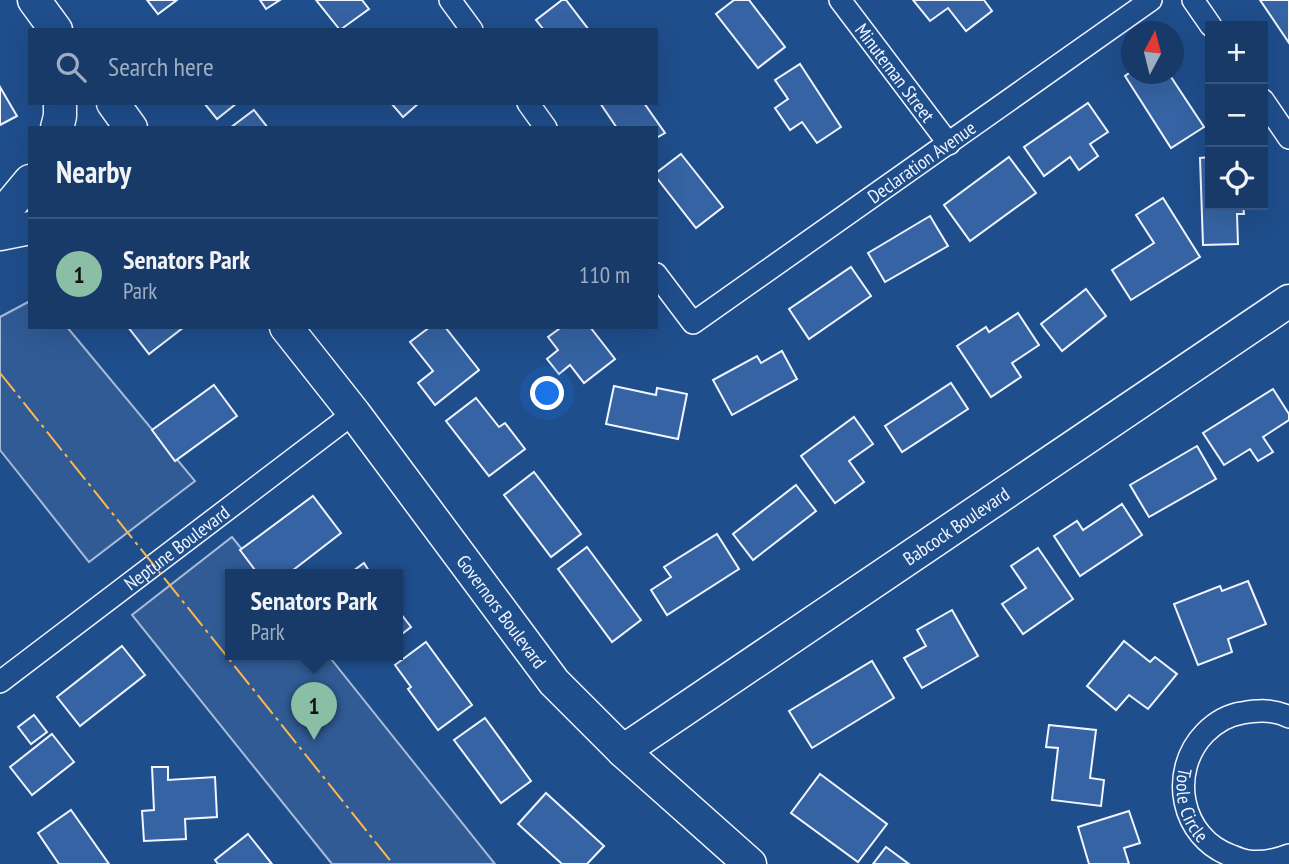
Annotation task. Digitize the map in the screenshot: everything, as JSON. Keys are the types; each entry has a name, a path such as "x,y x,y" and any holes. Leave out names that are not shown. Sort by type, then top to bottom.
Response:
{"main road":[{"path":"58,126 61,116 60,105"},
{"path":"114,105 130,126"},
{"path":"0,217 28,183"},
{"path":"0,228 28,213"},
{"path":"0,234 28,228"},
{"name":"Babcock Boulevard","path":"623,751 1289,301"},
{"name":"Governors Boulevard","path":"288,329 354,413 554,682 623,751 750,864"}],"street":[{"path":"450,0 471,28"},
{"name":"Minuteman Street","path":"840,0 949,144"},
{"name":"Declaration Avenue","path":"658,277 693,323 1151,0"},
{"path":"1193,0 1208,21"},
{"path":"529,105 545,126"},
{"path":"1268,107 1289,138"},
{"name":"Neptune Boulevard","path":"0,682 354,413"},
{"name":"Toole Circle","path":"1289,717 1282,713 1258,710 1234,714 1213,725 1196,742 1186,764 1183,788 1188,813 1201,836 1222,852 1247,861 1273,861 1289,855"}],"shaded area":[{"path":"28,302 28,329 69,329 195,481 89,562 0,450 0,317"},
{"path":"232,537 258,569 225,569 225,660 332,660 495,864 332,864 132,615"}],"building":[{"path":"147,0 177,0 158,14"},
{"path":"260,0 280,0 266,9"},
{"path":"316,0 362,0 369,9 343,28 338,28"},
{"path":"562,0 566,0 587,28 542,28 536,20"},
{"path":"734,0 749,0 785,47 758,68 716,14"},
{"path":"913,0 984,0 992,11 966,31 948,8 930,21"},
{"path":"1260,0 1289,0 1289,43"},
{"path":"800,64 841,127 817,143 802,122 790,130 775,108 788,99 775,80"},
{"path":"1130,84 1176,84 1204,127 1171,148"},
{"path":"0,87 17,116 0,125"},
{"path":"1088,103 1108,132 1090,144 1098,156 1079,170 1070,157 1044,176 1024,147"},
{"path":"206,105 234,105 217,119"},
{"path":"393,105 417,105 403,117"},
{"path":"601,105 645,105 665,133 658,137 658,126 616,126"},
{"path":"254,110 266,126 233,126"},
{"path":"681,154 723,207 696,228 658,180 658,171"},
{"path":"1009,157 1036,193 970,241 944,205"},
{"path":"1200,158 1205,158 1205,210 1244,210 1244,214 1237,214 1238,244 1203,245"},
{"path":"1163,198 1200,257 1131,300 1112,270 1154,243 1136,215"},
{"path":"930,216 948,246 885,282 868,253"},
{"path":"851,267 871,296 809,339 789,309"},
{"path":"1086,289 1106,316 1062,351 1041,324"},
{"path":"1018,313 1039,345 1012,363 1021,377 991,397 957,346 986,327 989,332"},
{"path":"130,329 181,329 149,354"},
{"path":"427,329 447,329 479,370 435,405 418,383 433,371 410,342"},
{"path":"559,329 592,329 615,359 584,383 570,365 559,374 547,359 558,350 548,337"},
{"path":"782,351 797,379 732,415 713,380 757,356 761,363"},
{"path":"951,383 968,409 902,452 885,426"},
{"path":"214,385 237,416 175,461 152,430"},
{"path":"614,386 656,395 657,388 687,394 678,439 606,424"},
{"path":"1273,389 1289,414 1289,420 1263,437 1273,452 1258,461 1250,449 1224,465 1203,433"},
{"path":"476,398 499,427 505,423 525,449 489,476 446,421"},
{"path":"854,417 873,444 849,461 864,482 835,503 801,456"},
{"path":"1197,446 1216,479 1149,517 1130,485"},
{"path":"534,472 581,534 551,557 504,495"},
{"path":"796,485 816,511 753,560 733,534"},
{"path":"313,496 341,533 294,569 254,569 240,550"},
{"path":"1122,504 1142,535 1080,576 1054,536 1077,521 1083,530"},
{"path":"717,534 739,569 667,615 651,590 671,577 664,567"},
{"path":"587,547 641,620 612,642 558,569"},
{"path":"1038,548 1073,599 1023,634 1002,604 1026,588 1011,566"},
{"path":"364,563 368,569 356,569"},
{"path":"1248,581 1266,624 1228,639 1232,652 1198,665 1174,604 1220,586 1222,591"},
{"path":"952,610 978,656 922,688 904,658 926,646 917,630"},
{"path":"403,617 411,627 403,633"},
{"path":"1124,641 1150,662 1155,657 1177,674 1148,709 1129,695 1116,710 1087,686"},
{"path":"426,642 472,705 438,730 408,689 411,687 395,665"},
{"path":"122,646 145,675 80,726 57,697"},
{"path":"872,661 894,698 812,748 789,711"},
{"path":"34,715 47,732 31,744 18,727"},
{"path":"485,718 531,781 501,803 454,740"},
{"path":"1049,725 1096,730 1090,778 1104,780 1101,806 1052,800 1058,748 1046,747"},
{"path":"52,734 74,762 32,795 10,767"},
{"path":"152,767 168,767 168,780 215,777 217,817 185,819 186,839 144,841 142,811 154,810"},
{"path":"820,774 887,824 858,862 791,813"},
{"path":"546,793 604,846 587,864 562,864 518,824"},
{"path":"71,810 109,864 59,864 38,833"},
{"path":"1129,811 1140,843 1124,848 1129,864 1089,864 1078,827"},
{"path":"248,834 272,864 218,864 215,860"},
{"path":"886,847 909,864 873,864"}],"power":[{"path":"0,373 225,654"},
{"path":"230,660 393,864"}],"place":[{"name":"Senators Park","path":"314,740"}]}
